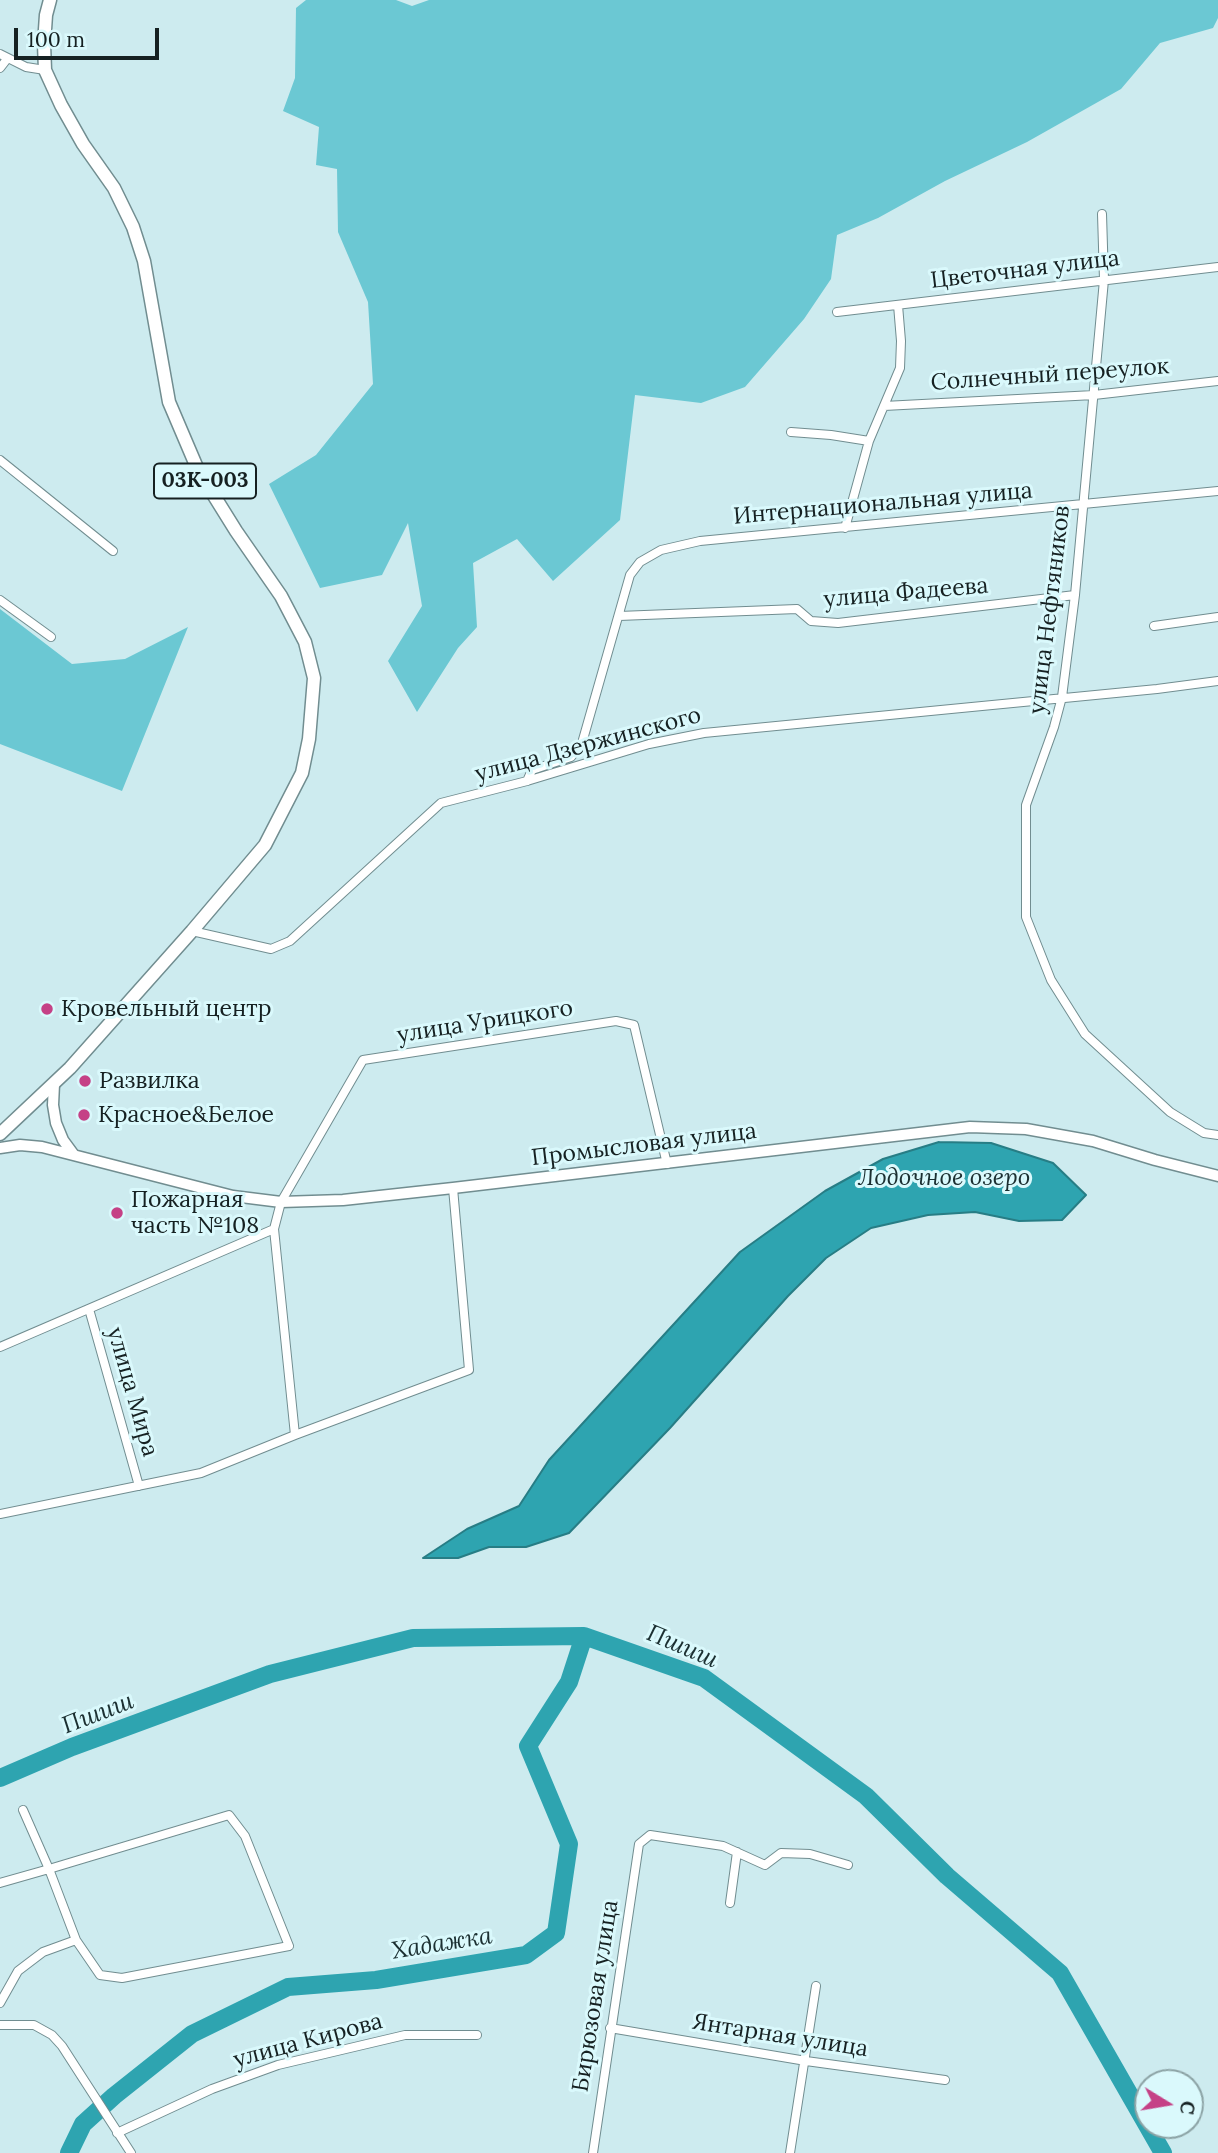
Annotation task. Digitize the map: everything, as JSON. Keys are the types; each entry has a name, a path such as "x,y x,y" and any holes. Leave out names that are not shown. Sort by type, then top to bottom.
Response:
{"main road":[{"name":"03К-003","path":"0,1134 70,1068 265,845 302,773 309,739 314,678 304,642 281,596 198,470 169,402 144,261 133,227 114,188 72,125 45,70 46,15 50,0"},
{"path":"54,1084 56,1123 63,1140 74,1155"},
{"name":"Промысловая улица","path":"0,1148 20,1145 43,1147 233,1196 281,1202 343,1200 970,1127 1026,1129 1093,1141 1218,1176"}],"street":[{"path":"0,68 4,57 26,68 45,70"},
{"name":"улица Нефтяников","path":"1101,214 1104,280 1075,596 1062,697 1055,727 1027,805 1026,916 1051,980 1085,1034 1170,1112 1204,1133 1218,1135"},
{"name":"Цветочная улица","path":"837,312 1218,267"},
{"path":"845,527 869,442 900,368 898,305"},
{"name":"Солнечный переулок","path":"884,406 1094,395 1218,381"},
{"path":"790,432 831,435 869,442"},
{"path":"0,460 113,551"},
{"name":"Интернациональная улица","path":"619,616 630,575 640,562 661,550 700,541 1218,491"},
{"name":"улица Фадеева","path":"619,616 797,609 811,621 838,623 1075,596"},
{"path":"0,600 51,637"},
{"path":"527,780 532,769 571,757 582,743 619,616"},
{"path":"1154,626 1218,617"},
{"name":"улица Дзержинского","path":"192,931 271,949 290,941 441,803 649,744 704,733 1218,681"},
{"name":"улица Урицкого","path":"281,1202 363,1060 616,1021 634,1025 667,1164"},
{"name":"улица Мира","path":"0,1514 201,1473 469,1370 453,1188"},
{"path":"281,1202 274,1229 295,1435"},
{"path":"0,1347 274,1229"},
{"name":"улица Мира","path":"89,1308 139,1486"},
{"path":"0,1884 49,1869 229,1815 245,1836 289,1946 122,1978 100,1975 76,1940 49,1869 23,1810"},
{"name":"Бирюзовая улица","path":"593,2153 639,1844 650,1835 723,1846 737,1852"},
{"path":"730,1903 737,1852 765,1865 781,1853 810,1854 848,1865"},
{"path":"0,2003 18,1971 43,1952 76,1940"},
{"path":"790,2153 817,1986"},
{"path":"0,2025 34,2025 52,2035 62,2046 131,2153"},
{"name":"Янтарная улица","path":"610,2028 806,2061 945,2080"},
{"name":"улица Кирова","path":"115,2129 278,2065 405,2035 477,2035"}],"shaded area":[{"path":"306,0 396,0 412,6 429,0 1218,0 1218,18 1213,28 1160,43 1121,89 1027,142 945,181 878,218 837,235 831,279 804,319 745,387 701,403 635,395 620,520 553,581 517,539 473,563 477,627 458,648 417,712 388,661 422,606 408,523 382,575 320,588 269,484 316,455 373,384 368,302 338,232 337,169 316,165 319,127 283,111 295,78 296,8"},
{"path":"0,609 72,664 125,659 188,627 122,791 0,744"}],"water":[{"name":"Лодочное озеро","path":"939,1142 991,1143 1053,1163 1086,1195 1062,1220 1019,1221 975,1212 928,1215 871,1228 826,1258 788,1296 670,1428 569,1533 526,1547 489,1547 458,1558 423,1558 467,1529 519,1506 549,1460 740,1252 825,1191 883,1159"}],"waterway":[{"name":"Пшиш","path":"0,1778 72,1747 270,1674 413,1638 584,1636 704,1678 866,1796 947,1876 1060,1973 1163,2153"},
{"name":"Хадажка","path":"69,2153 83,2124 192,2034 288,1987 376,1980 526,1955 556,1933 569,1844 528,1746 569,1682 584,1636"}],"place":[{"name":"Кровельный центр","path":"47,1009"},
{"name":"Развилка","path":"85,1081"},
{"name":"Красное&Белое","path":"84,1115"},
{"name":"Пожарная часть №108","path":"117,1213"}]}
